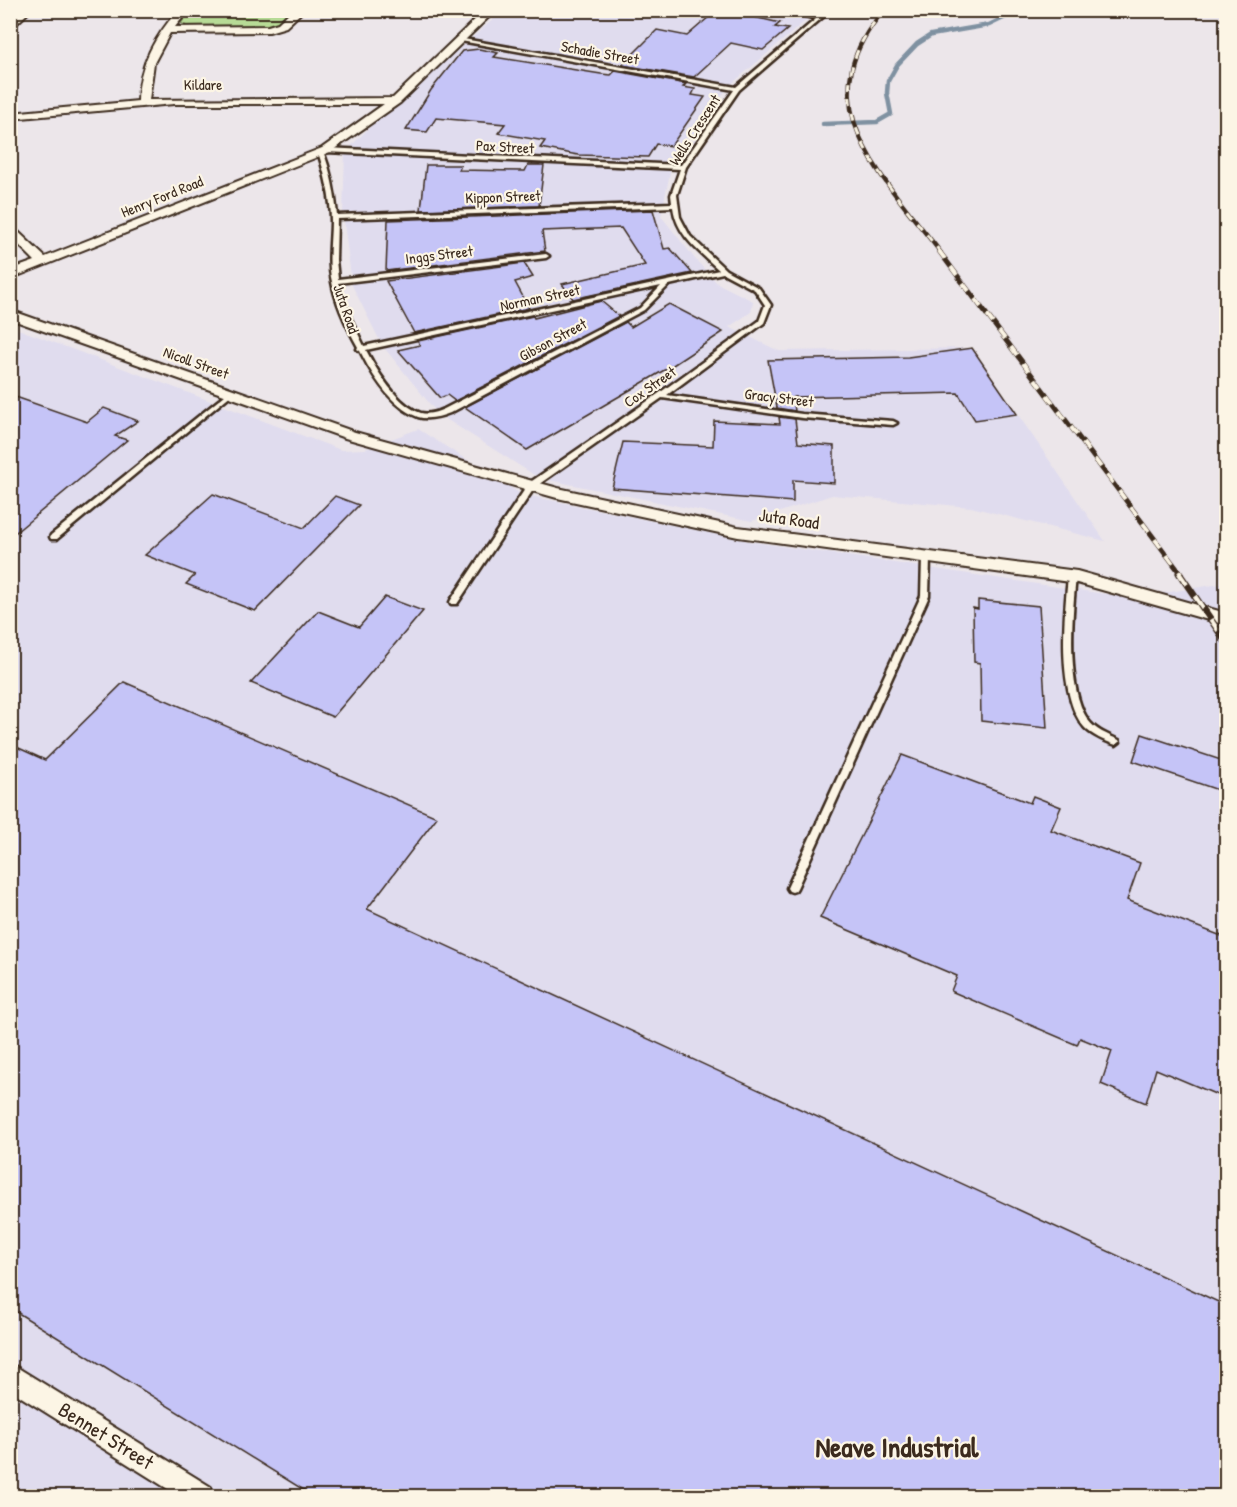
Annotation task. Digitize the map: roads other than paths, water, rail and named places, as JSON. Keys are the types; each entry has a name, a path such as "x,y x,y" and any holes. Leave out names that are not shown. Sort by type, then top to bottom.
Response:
{"street":[{"path":"10,27 26,10"},
{"path":"143,102 145,70 152,50 165,30 184,10"},
{"path":"165,30 269,28 282,25 299,10"},
{"path":"324,151 396,101 491,10"},
{"name":"Kildare","path":"10,116 143,102 396,101"},
{"name":"Henry Ford Road","path":"10,275 324,151"},
{"path":"10,228 43,262"},
{"name":"Nicoll Street","path":"10,314 371,441"},
{"name":"Juta Road","path":"371,441 532,484 579,499 738,532 926,558 991,564 1072,577 1227,619"},
{"name":"Bennet Street","path":"10,1375 202,1497"}],"lane":[{"path":"786,10 820,18"},
{"name":"Wells Crescent","path":"674,205 683,167 737,89 829,10"},
{"name":"Schadie Street","path":"458,40 737,89"},
{"name":"Pax Street","path":"324,151 683,167"},
{"name":"Juta Road","path":"324,151 331,182 334,217 335,281 360,349 393,394 408,408 429,416 447,411"},
{"path":"674,205 687,237 724,271"},
{"name":"Kippon Street","path":"334,217 674,205"},
{"name":"Inggs Street","path":"335,281 546,256"},
{"name":"Norman Street","path":"360,349 724,271"},
{"name":"Cox Street","path":"532,484 661,396 762,322 767,311 766,299 757,289 724,271"},
{"name":"Gibson Street","path":"447,411 642,309 666,285"},
{"path":"54,537 230,393"},
{"name":"Gracy Street","path":"661,396 802,416 893,423"},
{"path":"454,602 532,484"},
{"path":"792,888 925,596 926,558"},
{"path":"1072,577 1068,619 1074,698 1085,722 1098,734 1116,742"}],"waterway":[{"path":"823,124 877,122 891,114 887,93 888,81 897,65 917,44 931,35 989,25 1020,10"}],"railway":[{"path":"884,10 861,44 850,77 851,108 860,138 876,167 941,253"},
{"path":"939,251 1181,574"},
{"path":"1179,573 1226,642"}],"district":[{"name":"Neave Industrial","path":"897,1447"}]}
